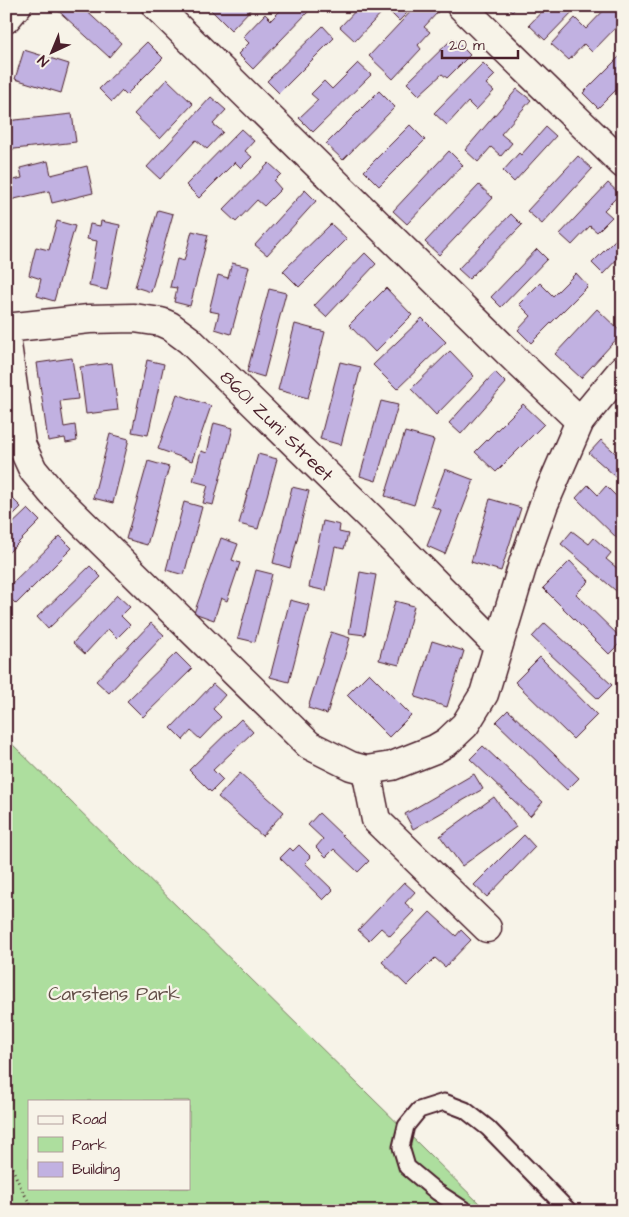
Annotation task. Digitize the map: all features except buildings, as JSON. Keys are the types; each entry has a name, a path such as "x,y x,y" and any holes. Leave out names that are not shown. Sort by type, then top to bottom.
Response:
{"street":[{"path":"6,19 17,6"},
{"path":"156,6 580,421"},
{"path":"461,6 623,164"},
{"name":"8601 Zuni Street","path":"6,328 89,319 125,318 162,322 170,326 189,340 266,415 498,646"},
{"path":"6,337 20,444 33,470 53,494 309,745 351,766 366,770 392,766 435,749 447,742 465,725 484,694 523,564 544,504 580,421 623,369"},
{"path":"366,770 376,820 487,928"}],"lane":[{"path":"466,1211 437,1192 407,1167 401,1147 406,1126 419,1110 444,1102 465,1110 488,1128 569,1211"}],"path":[{"path":"6,1154 20,1186 34,1211"}],"green space":[{"name":"Carstens Park","path":"6,738 487,1211 6,1211"}]}
